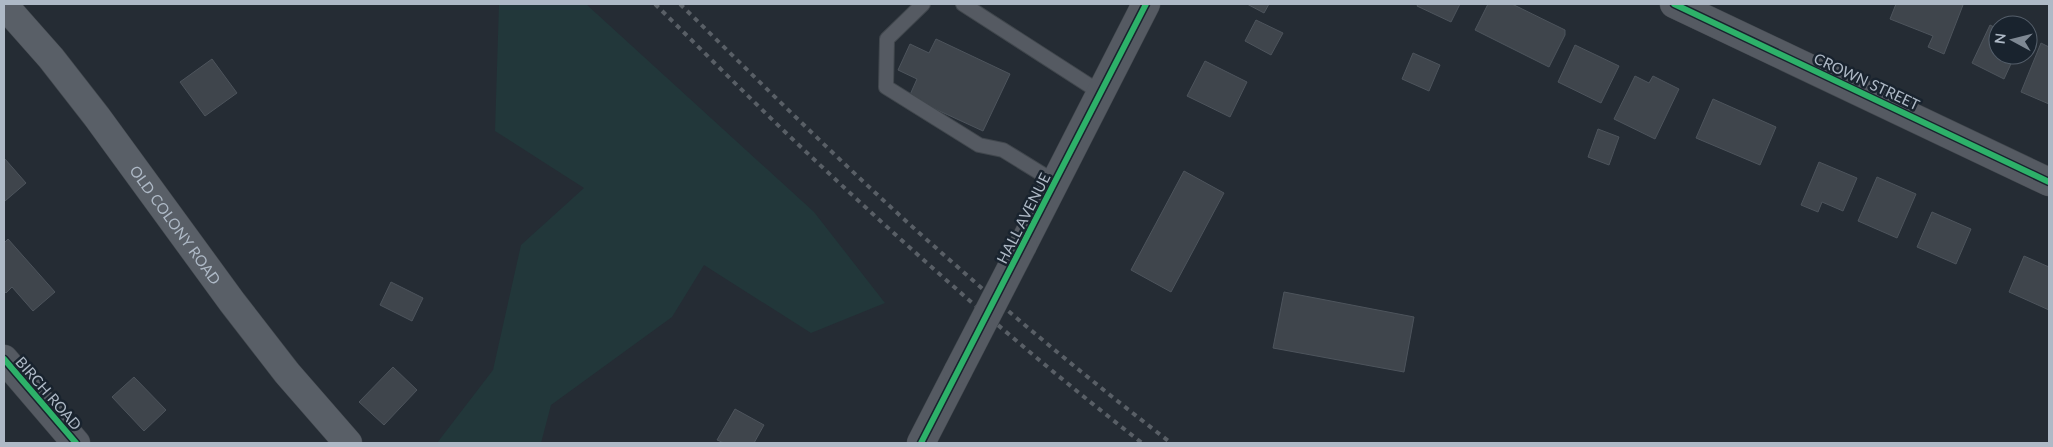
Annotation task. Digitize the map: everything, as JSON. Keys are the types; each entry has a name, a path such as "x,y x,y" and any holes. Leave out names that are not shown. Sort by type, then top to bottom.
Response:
{"main road":[{"name":"OLD COLONY ROAD","path":"4,4 51,58 97,117 232,302 287,373 348,443"}],"street":[{"name":"HALL AVENUE","path":"921,443 1146,4"},
{"name":"CROWN STREET","path":"1674,4 2049,182"},
{"name":"BIRCH ROAD","path":"4,359 76,443"}],"lane":[{"path":"923,4 887,39 886,88 979,145 1003,150 1055,182"},
{"path":"963,4 1101,92"}],"green space":[{"path":"499,4 586,4 814,212 885,303 811,333 704,265 672,317 551,405 541,443 437,443 493,370 521,245 584,188 495,131"}],"building":[{"path":"1247,4 1269,4 1264,13"},
{"path":"1418,4 1460,4 1451,22 1417,6"},
{"path":"1488,4 1512,4 1565,30 1565,35 1549,67 1475,30"},
{"path":"1896,4 1963,5 1944,54 1928,47 1933,36 1890,19"},
{"path":"1256,20 1283,33 1271,55 1245,41"},
{"path":"1988,29 1988,65 2010,65 2004,79 1972,63"},
{"path":"936,39 1010,74 983,131 909,97 917,79 898,70 910,44 929,53"},
{"path":"2041,43 2049,47 2049,104 2021,92 2032,65 2038,65 2038,50"},
{"path":"1575,45 1619,66 1601,103 1558,82"},
{"path":"1413,53 1440,65 1429,91 1402,79"},
{"path":"212,59 237,93 205,116 180,82"},
{"path":"1205,61 1247,82 1230,117 1187,96"},
{"path":"1635,76 1649,83 1653,76 1679,89 1655,139 1614,119"},
{"path":"1713,99 1776,127 1760,165 1696,138"},
{"path":"1598,129 1619,137 1609,165 1588,157"},
{"path":"4,160 26,183 5,201"},
{"path":"1819,162 1857,178 1843,211 1822,202 1818,212 1801,205"},
{"path":"1184,171 1224,193 1171,292 1131,270"},
{"path":"1877,177 1916,194 1897,238 1858,221"},
{"path":"1932,212 1971,229 1956,264 1917,247"},
{"path":"8,239 55,292 33,311 12,287 6,293 4,291 4,243"},
{"path":"2024,256 2049,267 2049,310 2009,292"},
{"path":"391,282 423,298 412,321 380,305"},
{"path":"1284,292 1414,317 1404,372 1273,348"},
{"path":"393,367 417,390 384,425 359,402"},
{"path":"134,377 166,410 144,431 112,397"},
{"path":"735,409 764,425 754,443 724,443 717,440"}],"railway":[{"path":"655,4 784,131 885,225 1012,337 1142,443"},
{"path":"680,4 814,135 917,231 1033,332 1171,443"}],"cycle path":[{"path":"921,443 1146,4"},
{"path":"1674,4 2049,182"},
{"path":"4,359 76,443"}]}
